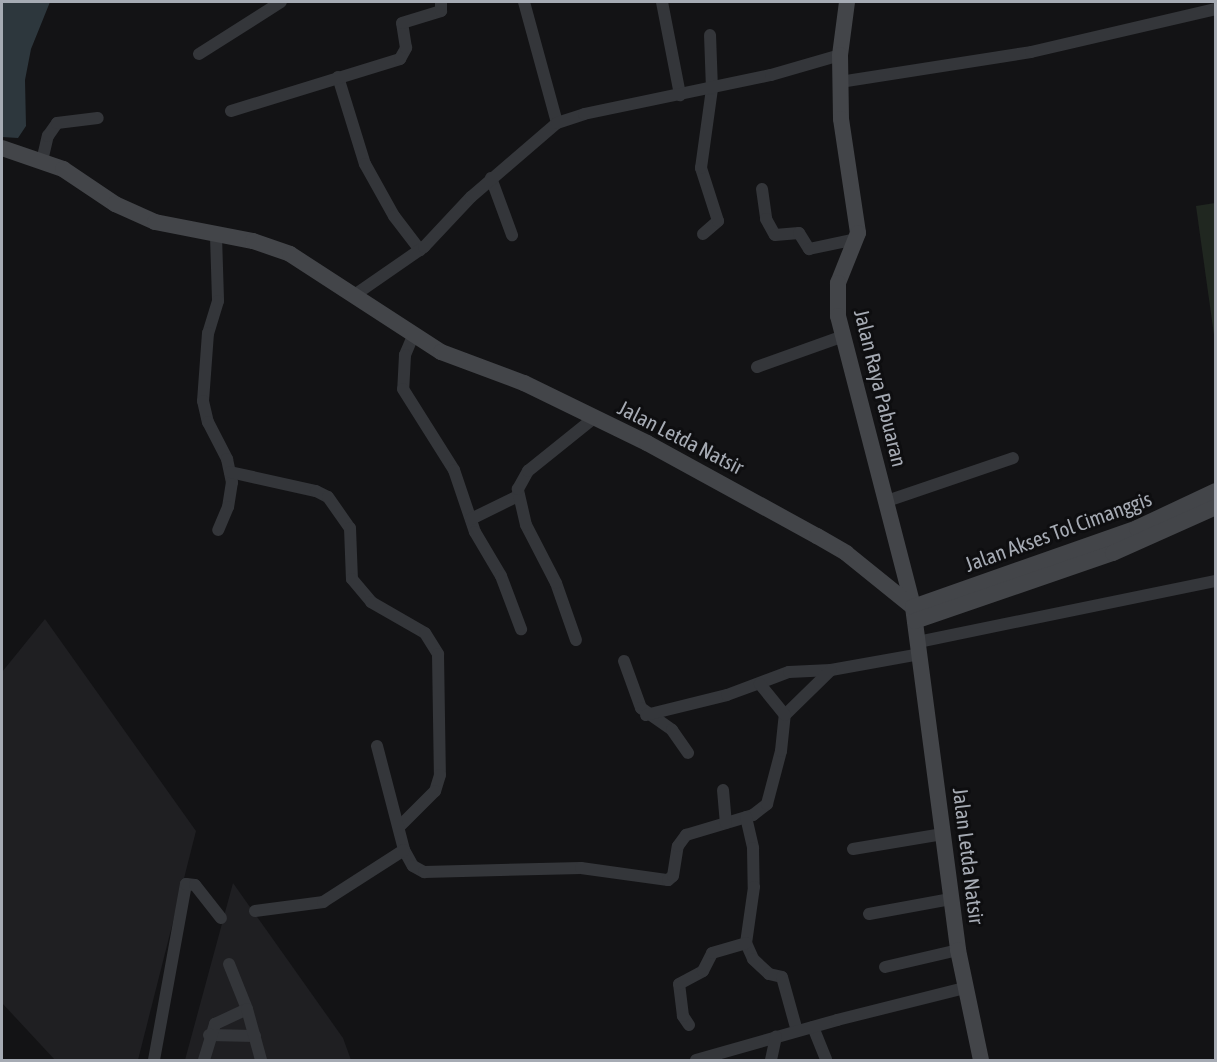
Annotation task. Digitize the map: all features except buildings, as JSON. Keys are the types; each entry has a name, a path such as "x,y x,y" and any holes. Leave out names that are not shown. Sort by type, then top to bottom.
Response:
{"street":[{"path":"199,54 281,2"},
{"path":"231,111 400,59 406,48 402,23 441,11 441,2"},
{"path":"524,2 557,123"},
{"path":"662,2 680,95"},
{"name":"Jalan Raya Pabuaran","path":"847,2 840,55 840,82 857,238 838,283 841,337 887,501 914,614"},
{"path":"840,82 1031,52 1215,9"},
{"path":"703,234 718,221 701,168 712,89 710,35"},
{"path":"356,294 420,250 491,178 557,123 577,116 712,89 840,55"},
{"path":"338,77 365,164 394,216 420,250"},
{"path":"42,161 48,136 57,123 98,118"},
{"name":"Jalan Letda Natsir","path":"2,148 72,174 131,213 172,227 274,247 356,294 412,336 441,352 524,383 817,536 846,553 914,614 958,950 964,988 981,1060"},
{"path":"491,178 512,236"},
{"path":"762,189 766,219 775,236 799,233 809,249 857,238"},
{"path":"216,236 218,301 208,333 203,401 230,472 231,496 218,530"},
{"path":"412,336 405,355 403,389 418,419 450,463 471,519 508,592 521,628"},
{"path":"757,367 841,337"},
{"path":"576,640 556,583 529,534 518,496 528,471 594,418"},
{"path":"887,501 1013,458"},
{"path":"230,472 316,491 328,497 350,528 352,579 371,602 425,633 438,654 441,671 440,775 435,791 399,827"},
{"name":"Jalan Akses Tol Cimanggis","path":"914,614 1137,528 1215,491"},
{"path":"471,519 518,496"},
{"path":"914,614 1113,553 1215,507"},
{"path":"646,715 760,684 789,672 831,670 1215,581"},
{"path":"624,661 634,696 646,715 672,730 688,753"},
{"path":"377,746 404,850 413,866 424,872 581,868 660,881 673,876 678,846 686,836 746,818 767,804 781,752 785,715 831,670"},
{"path":"760,684 785,715"},
{"path":"723,790 726,823"},
{"path":"746,818 753,848 754,887 746,943 753,959 769,974 782,977 797,1031"},
{"path":"853,849 943,834"},
{"path":"255,912 323,902 404,850"},
{"path":"154,1060 186,884 195,885 221,918"},
{"path":"869,914 951,899"},
{"path":"689,1025 683,1017 679,984 703,971 712,953 746,943"},
{"path":"885,968 958,950"},
{"path":"229,964 247,1009 261,1060"},
{"path":"696,1060 797,1031 964,988"},
{"path":"204,1060 210,1035 218,1021 247,1009"},
{"path":"813,1027 826,1060"},
{"path":"210,1035 255,1036"},
{"path":"771,1060 776,1037"}],"shaded area":[{"path":"2,2 50,2 31,49 25,80 26,126 18,138 2,137"},
{"path":"1216,203 1215,342 1196,206"},
{"path":"45,619 196,831 138,1060 55,1060 2,1003 2,672"},
{"path":"233,883 343,1038 351,1060 185,1060"}]}
